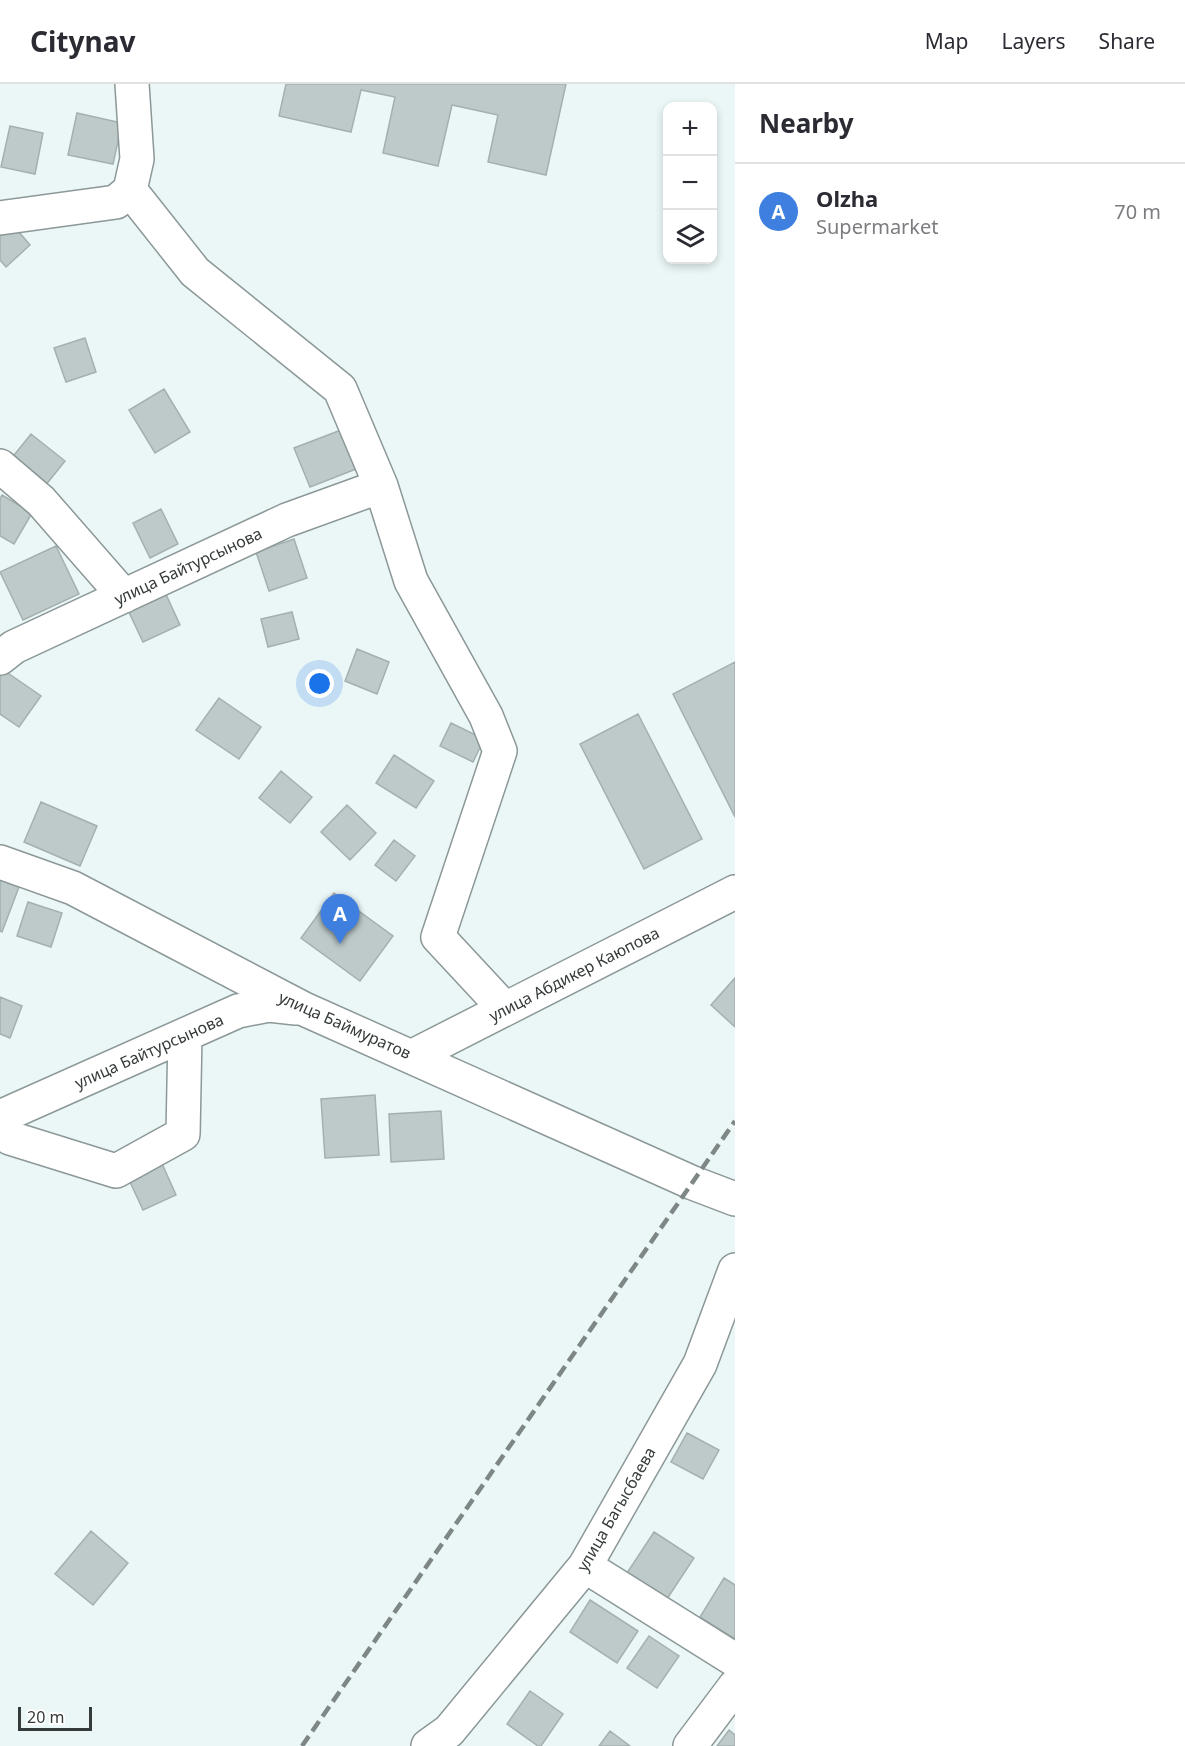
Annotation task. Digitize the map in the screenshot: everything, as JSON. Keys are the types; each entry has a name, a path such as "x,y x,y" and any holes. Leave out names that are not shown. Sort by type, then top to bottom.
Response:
{"street":[{"path":"0,218 116,202 130,190 137,159 132,84"},
{"path":"130,190 195,272 340,389 381,486 411,581 486,716 500,752 438,937 505,1009"},
{"path":"0,466 41,501 124,596"},
{"name":"улица Байтурсынова","path":"0,658 14,647 287,520 381,486"},
{"name":"улица Баймуратов","path":"0,862 73,888 304,1009 693,1183 735,1199"},
{"name":"улица Абдикер Каюпова","path":"413,1056 735,892"},
{"name":"улица Байтурсынова","path":"0,1117 238,1011 269,1005 304,1009"},
{"path":"0,1128 10,1138 116,1171 183,1134 184,1035"},
{"name":"улица Багысбаева","path":"428,1746 449,1731 585,1566 700,1364 735,1270"},
{"path":"585,1566 735,1660"},
{"path":"690,1746 735,1686"}],"building":[{"path":"286,84 566,84 546,175 488,162 498,115 452,105 438,166 383,153 395,97 361,90 351,132 279,116"},
{"path":"77,113 122,123 113,164 68,155"},
{"path":"10,126 43,133 35,174 1,167"},
{"path":"8,219 30,245 6,267 0,260 0,226"},
{"path":"85,338 96,372 66,382 54,348"},
{"path":"164,389 190,432 155,453 129,410"},
{"path":"341,430 356,469 310,487 294,448"},
{"path":"31,434 65,461 45,486 11,459"},
{"path":"2,495 32,513 14,544 0,536 0,499"},
{"path":"161,509 178,544 150,558 133,523"},
{"path":"294,539 307,578 269,591 256,552"},
{"path":"56,546 79,594 23,620 0,572"},
{"path":"164,590 180,625 143,642 127,608"},
{"path":"292,612 299,639 268,647 261,619"},
{"path":"357,649 389,662 377,694 345,681"},
{"path":"735,662 735,817 673,694"},
{"path":"2,669 41,696 19,727 0,714 0,672"},
{"path":"219,698 261,727 239,759 196,730"},
{"path":"638,714 702,839 644,869 580,744"},
{"path":"451,723 484,739 473,762 440,746"},
{"path":"394,755 434,781 416,808 376,783"},
{"path":"281,771 312,797 290,823 259,798"},
{"path":"41,802 97,826 80,866 24,842"},
{"path":"347,805 376,833 350,860 321,832"},
{"path":"394,840 415,856 396,881 375,865"},
{"path":"0,880 19,887 2,932 0,931"},
{"path":"334,893 393,936 360,981 301,938"},
{"path":"28,902 62,913 51,947 17,936"},
{"path":"735,978 735,1027 711,1005"},
{"path":"0,997 22,1006 10,1038 0,1034"},
{"path":"375,1095 379,1155 325,1158 321,1099"},
{"path":"441,1111 444,1159 391,1162 389,1114"},
{"path":"151,1139 176,1195 143,1210 117,1154"},
{"path":"687,1433 719,1450 703,1479 671,1462"},
{"path":"91,1531 128,1563 93,1605 55,1574"},
{"path":"654,1532 694,1558 665,1602 625,1576"},
{"path":"724,1578 735,1585 735,1639 700,1617"},
{"path":"590,1600 638,1631 617,1663 570,1632"},
{"path":"649,1636 679,1656 657,1688 627,1668"},
{"path":"530,1691 563,1714 541,1746 507,1724"},
{"path":"729,1730 735,1735 735,1746 717,1746"},
{"path":"610,1731 630,1746 599,1746"}],"railway":[{"path":"302,1746 735,1121"}],"place":[{"name":"Olzha","path":"340,944"}]}
